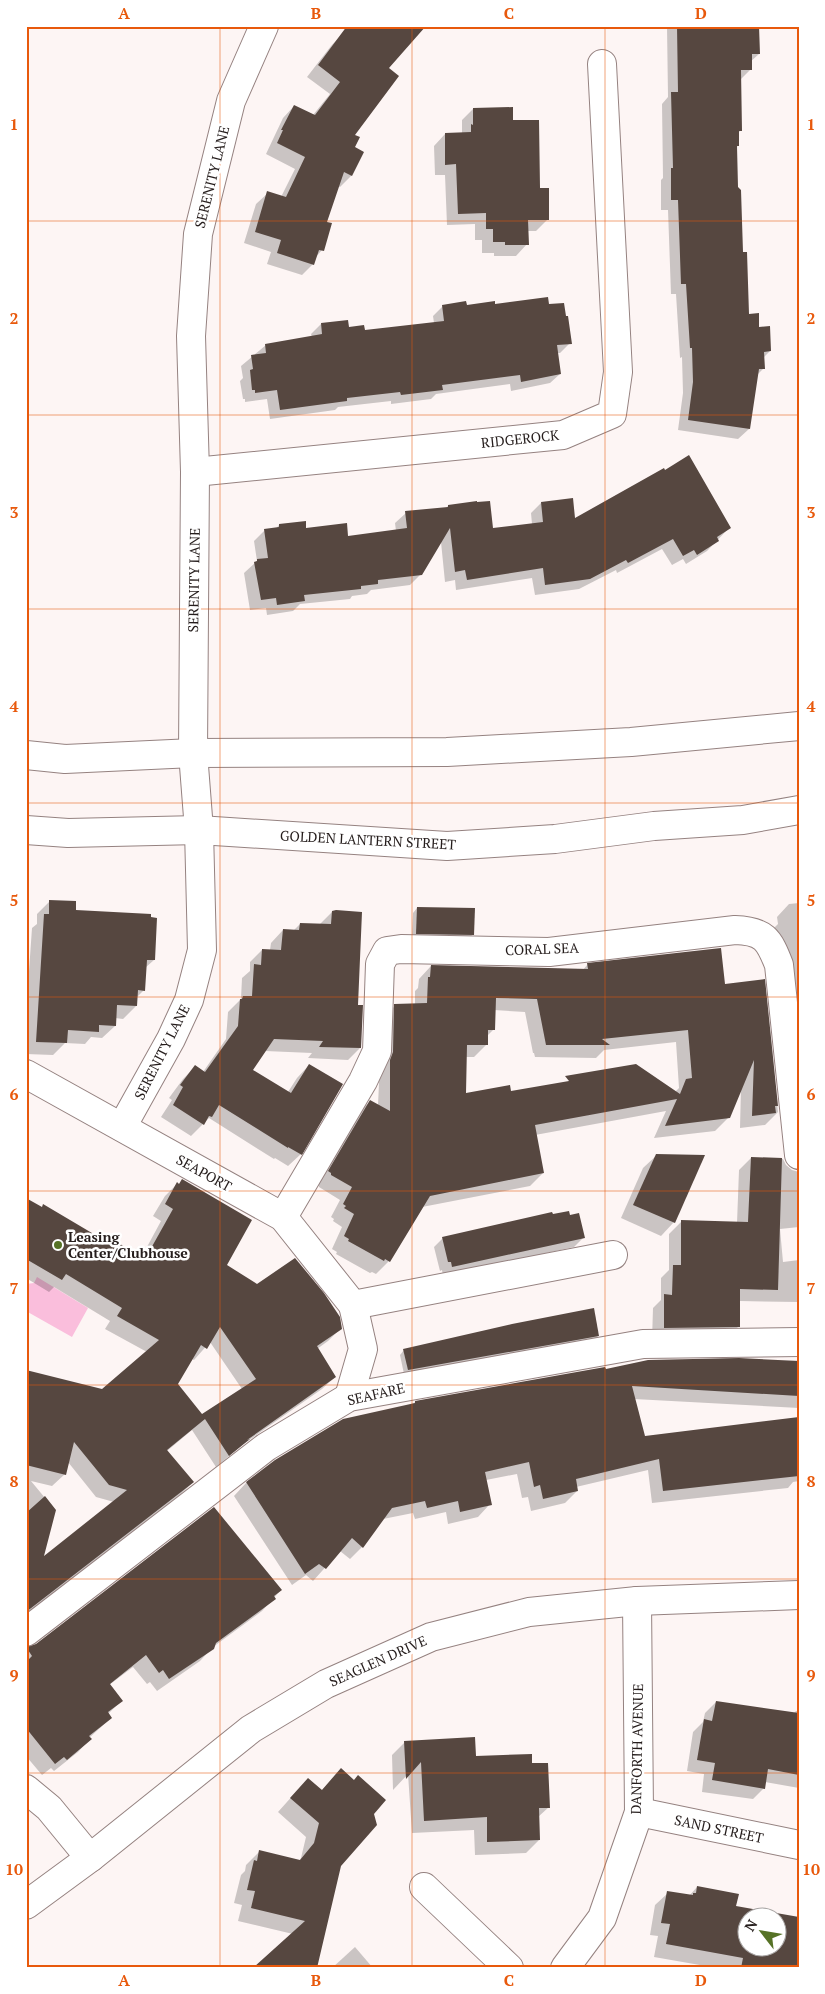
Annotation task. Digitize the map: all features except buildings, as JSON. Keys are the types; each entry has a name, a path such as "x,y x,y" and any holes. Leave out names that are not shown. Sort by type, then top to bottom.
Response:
{"street":[{"name":"SERENITY LANE","path":"122,1127 171,1039 189,1000 202,950 199,830 193,753 195,472 191,336 198,234 231,101 264,26"},
{"name":"RIDGEROCK","path":"195,472 563,435 612,414 618,372 602,64"},
{"path":"26,755 65,759 193,753 447,752 631,742 799,726"},
{"name":"GOLDEN LANTERN STREET","path":"26,830 68,833 199,830 447,846 555,839 654,826 743,820 799,810"},
{"name":"CORAL SEA","path":"283,1217 363,1082 376,1051 380,964 387,951 401,949 549,952 735,930 750,930 770,942 779,965 799,1156"},
{"name":"SEAPORT","path":"26,1074 283,1217 353,1305 363,1349 349,1397"},
{"path":"353,1305 613,1255"},
{"name":"SEAFARE","path":"26,1632 266,1447 349,1397 642,1344 799,1342"},
{"name":"SEAGLEN DRIVE","path":"26,1905 90,1858 251,1729 326,1684 430,1637 528,1612 637,1601 799,1595"},
{"name":"DANFORTH AVENUE","path":"565,1968 602,1918 639,1812 637,1601"},
{"path":"28,1792 50,1808 90,1858"},
{"name":"SAND STREET","path":"639,1812 799,1845"},
{"path":"424,1886 509,1968"}],"shaded area":[{"path":"37,1277 88,1308 72,1337 26,1311 26,1284 34,1283"}],"place":[{"name":"Leasing Center/Clubhouse","path":"58,1245"}]}
